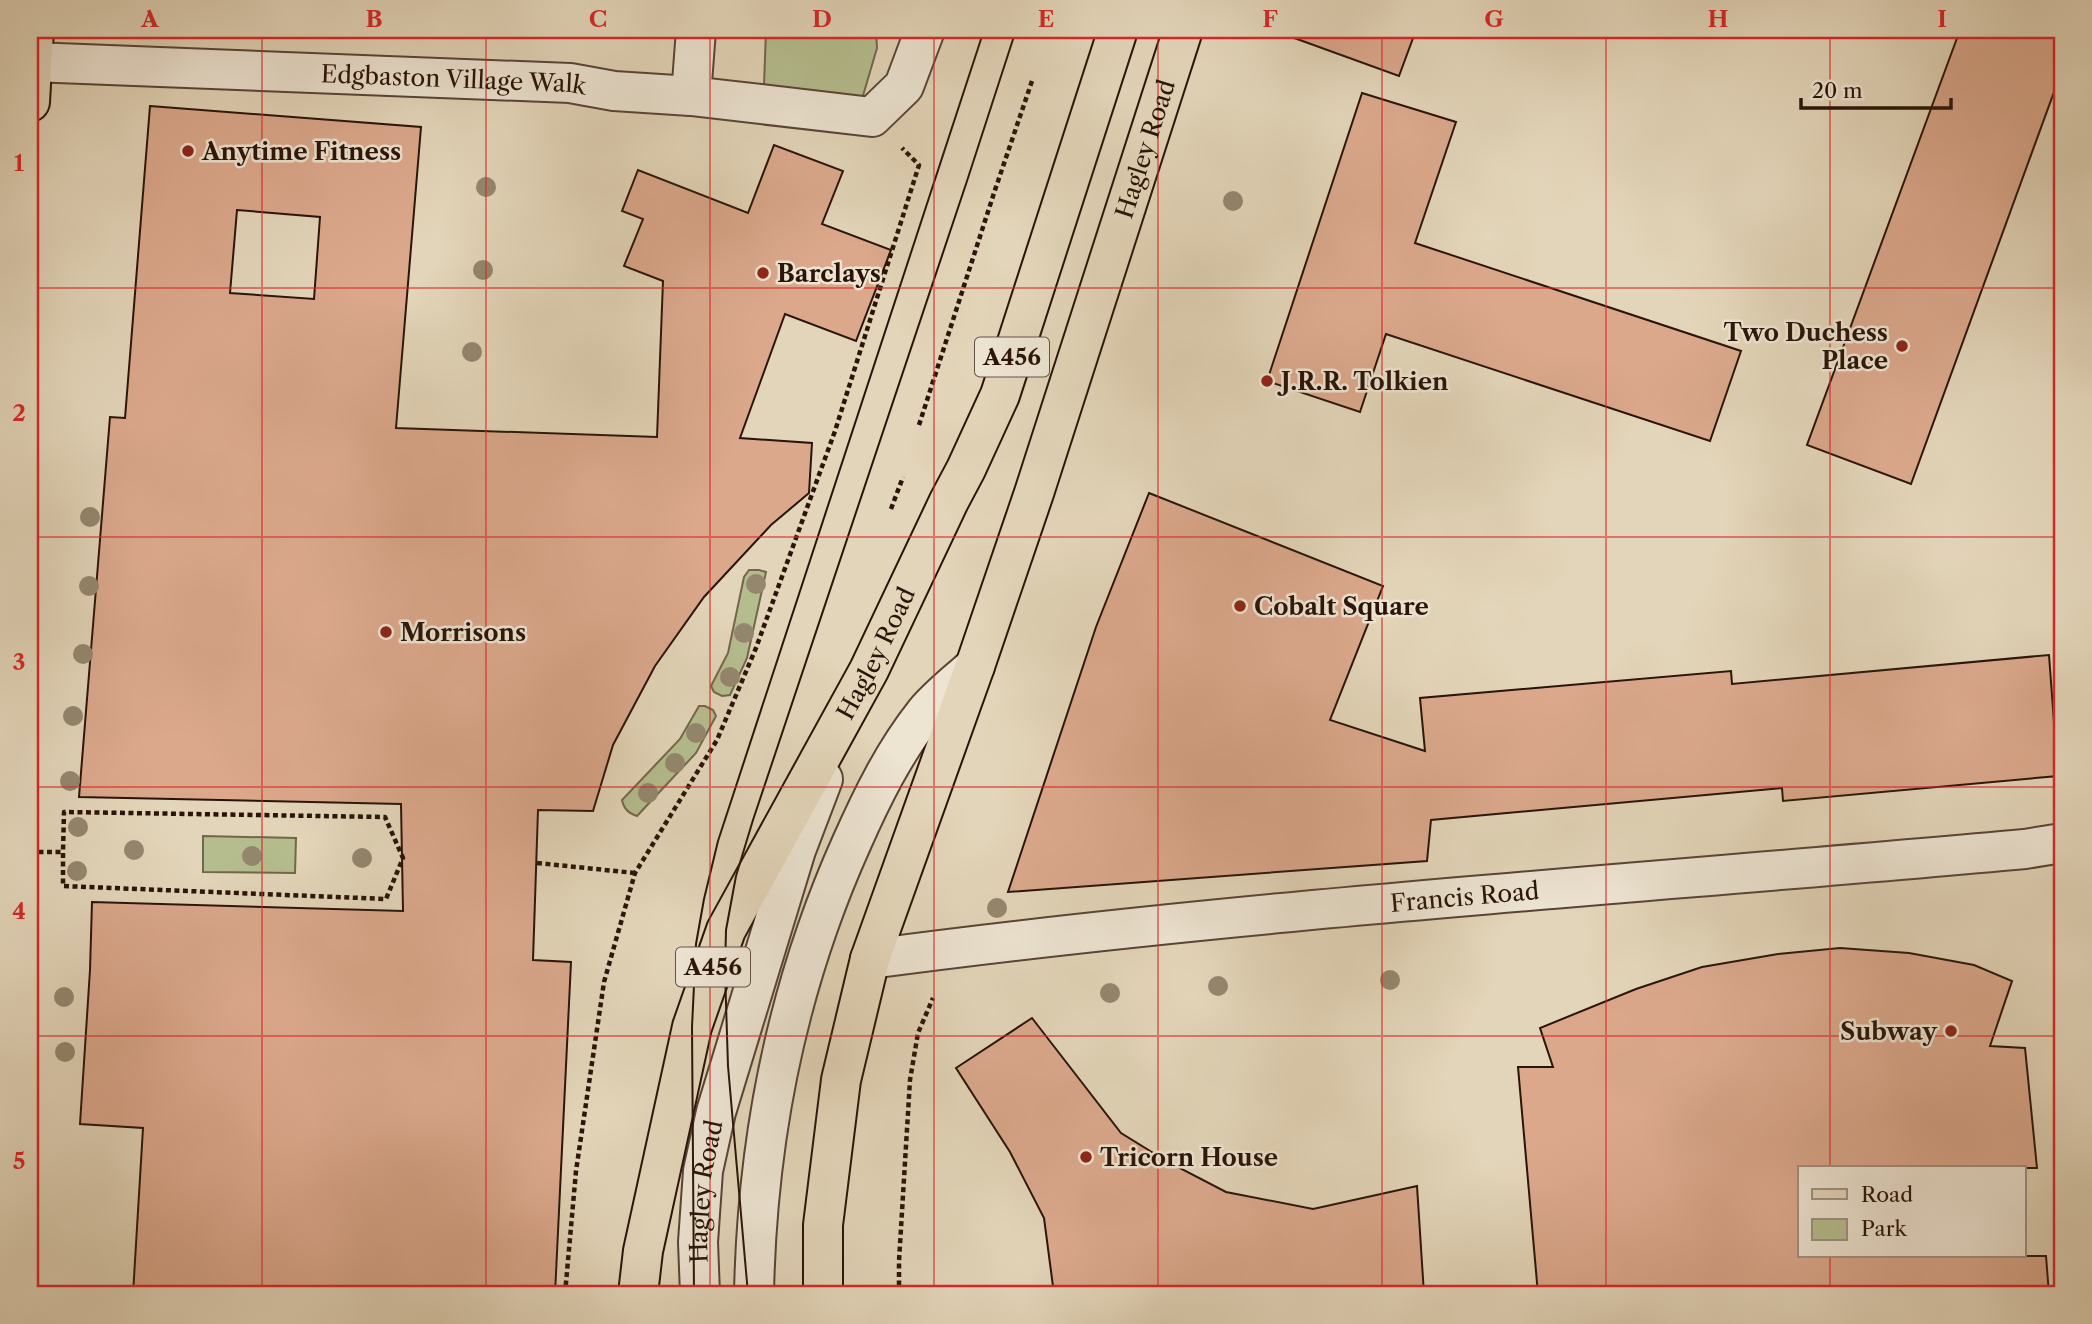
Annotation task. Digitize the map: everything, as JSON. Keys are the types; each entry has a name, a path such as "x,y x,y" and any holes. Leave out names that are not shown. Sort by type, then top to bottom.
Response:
{"main road":[{"name":"Hagley Road","path":"869,670 1000,395 1118,30"},
{"name":"Hagley Road","path":"823,1294 823,1225 841,1080 870,959 975,666 1055,431 1184,30"},
{"path":"30,102 33,46"},
{"name":"A456","path":"638,1294 643,1251 692,1027 726,930 869,670"}],"street":[{"path":"691,96 696,30"},
{"name":"Edgbaston Village Walk","path":"33,46 570,83 614,92 691,96 872,117 904,86 925,30"},
{"name":"Hagley Road","path":"754,1294 761,1185 777,1075 809,948 864,815 892,760 926,712 975,666"},
{"name":"Hagley Road","path":"700,1294 698,1242 703,1171 716,1112 796,849 869,670"},
{"name":"Francis Road","path":"870,959 954,947 1431,899 1768,872 2025,849 2062,843"}],"path":[{"path":"919,425 1032,81"},
{"path":"565,1294 576,1171 604,982 635,873 717,740 756,648 835,431 919,165"},
{"path":"891,510 903,477"},
{"path":"64,812 385,817 403,858 386,899 63,886 63,852 64,812"},
{"path":"30,852 63,852"},
{"path":"537,863 635,873"},
{"path":"899,1294 910,1080 918,1033 954,947"}],"green space":[{"path":"766,30 876,30 877,48 862,99 836,103 764,85"},
{"path":"749,570 766,572 747,658 730,695 722,696 714,692 711,686 728,653 744,577"},
{"path":"699,706 713,710 716,716 696,753 637,816 631,814 622,800 680,739"},
{"path":"203,836 296,838 295,873 203,872"}],"building":[{"path":"1287,30 1416,30 1399,76 1286,35"},
{"name":"Two Duchess Place","path":"1960,30 2062,30 2062,70 1911,484 1807,445"},
{"path":"1362,93 1456,122 1415,243 1741,351 1710,441 1386,334 1360,412 1267,381"},
{"path":"150,106 421,127 396,428 657,437 663,281 624,266 643,219 622,211 638,170 748,213 774,145 843,171 822,224 891,250 856,341 785,314 740,438 812,443 809,493 771,525 704,597 655,666 613,745 593,811 538,810 533,960 571,962 555,1294 133,1294 143,1128 80,1124 92,902 403,911 401,804 79,797 110,417 125,418","holes":["237,210 320,217 314,299 230,293"]},
{"path":"1149,493 1383,586 1330,720 1425,751 1420,698 1731,671 1732,684 2049,655 2058,776 1783,801 1782,788 1431,820 1427,861 1008,892 1096,627"},
{"path":"1840,948 1909,953 1974,965 2012,981 1990,1046 2025,1048 2037,1168 1798,1166 1798,1258 2046,1256 2049,1294 1538,1294 1518,1067 1553,1067 1540,1028 1636,989 1702,967 1778,954"},
{"name":"Tricorn House","path":"1032,1018 1121,1133 1168,1162 1226,1192 1313,1209 1417,1186 1424,1294 1054,1294 1044,1218 1010,1152 956,1068"}],"tram line":[{"path":"694,1294 692,1027 696,944 704,899 718,841 984,30"},
{"path":"748,1294 728,1066 725,972 726,930 736,876 1016,30"}],"place":[{"name":"Anytime Fitness","path":"188,151"},
{"name":"Barclays","path":"763,273"},
{"name":"Two Duchess Place","path":"1902,346"},
{"name":"J.R.R. Tolkien","path":"1267,381"},
{"name":"Cobalt Square","path":"1240,606"},
{"name":"Morrisons","path":"386,632"},
{"name":"Subway","path":"1951,1031"},
{"name":"Tricorn House","path":"1086,1157"}]}
